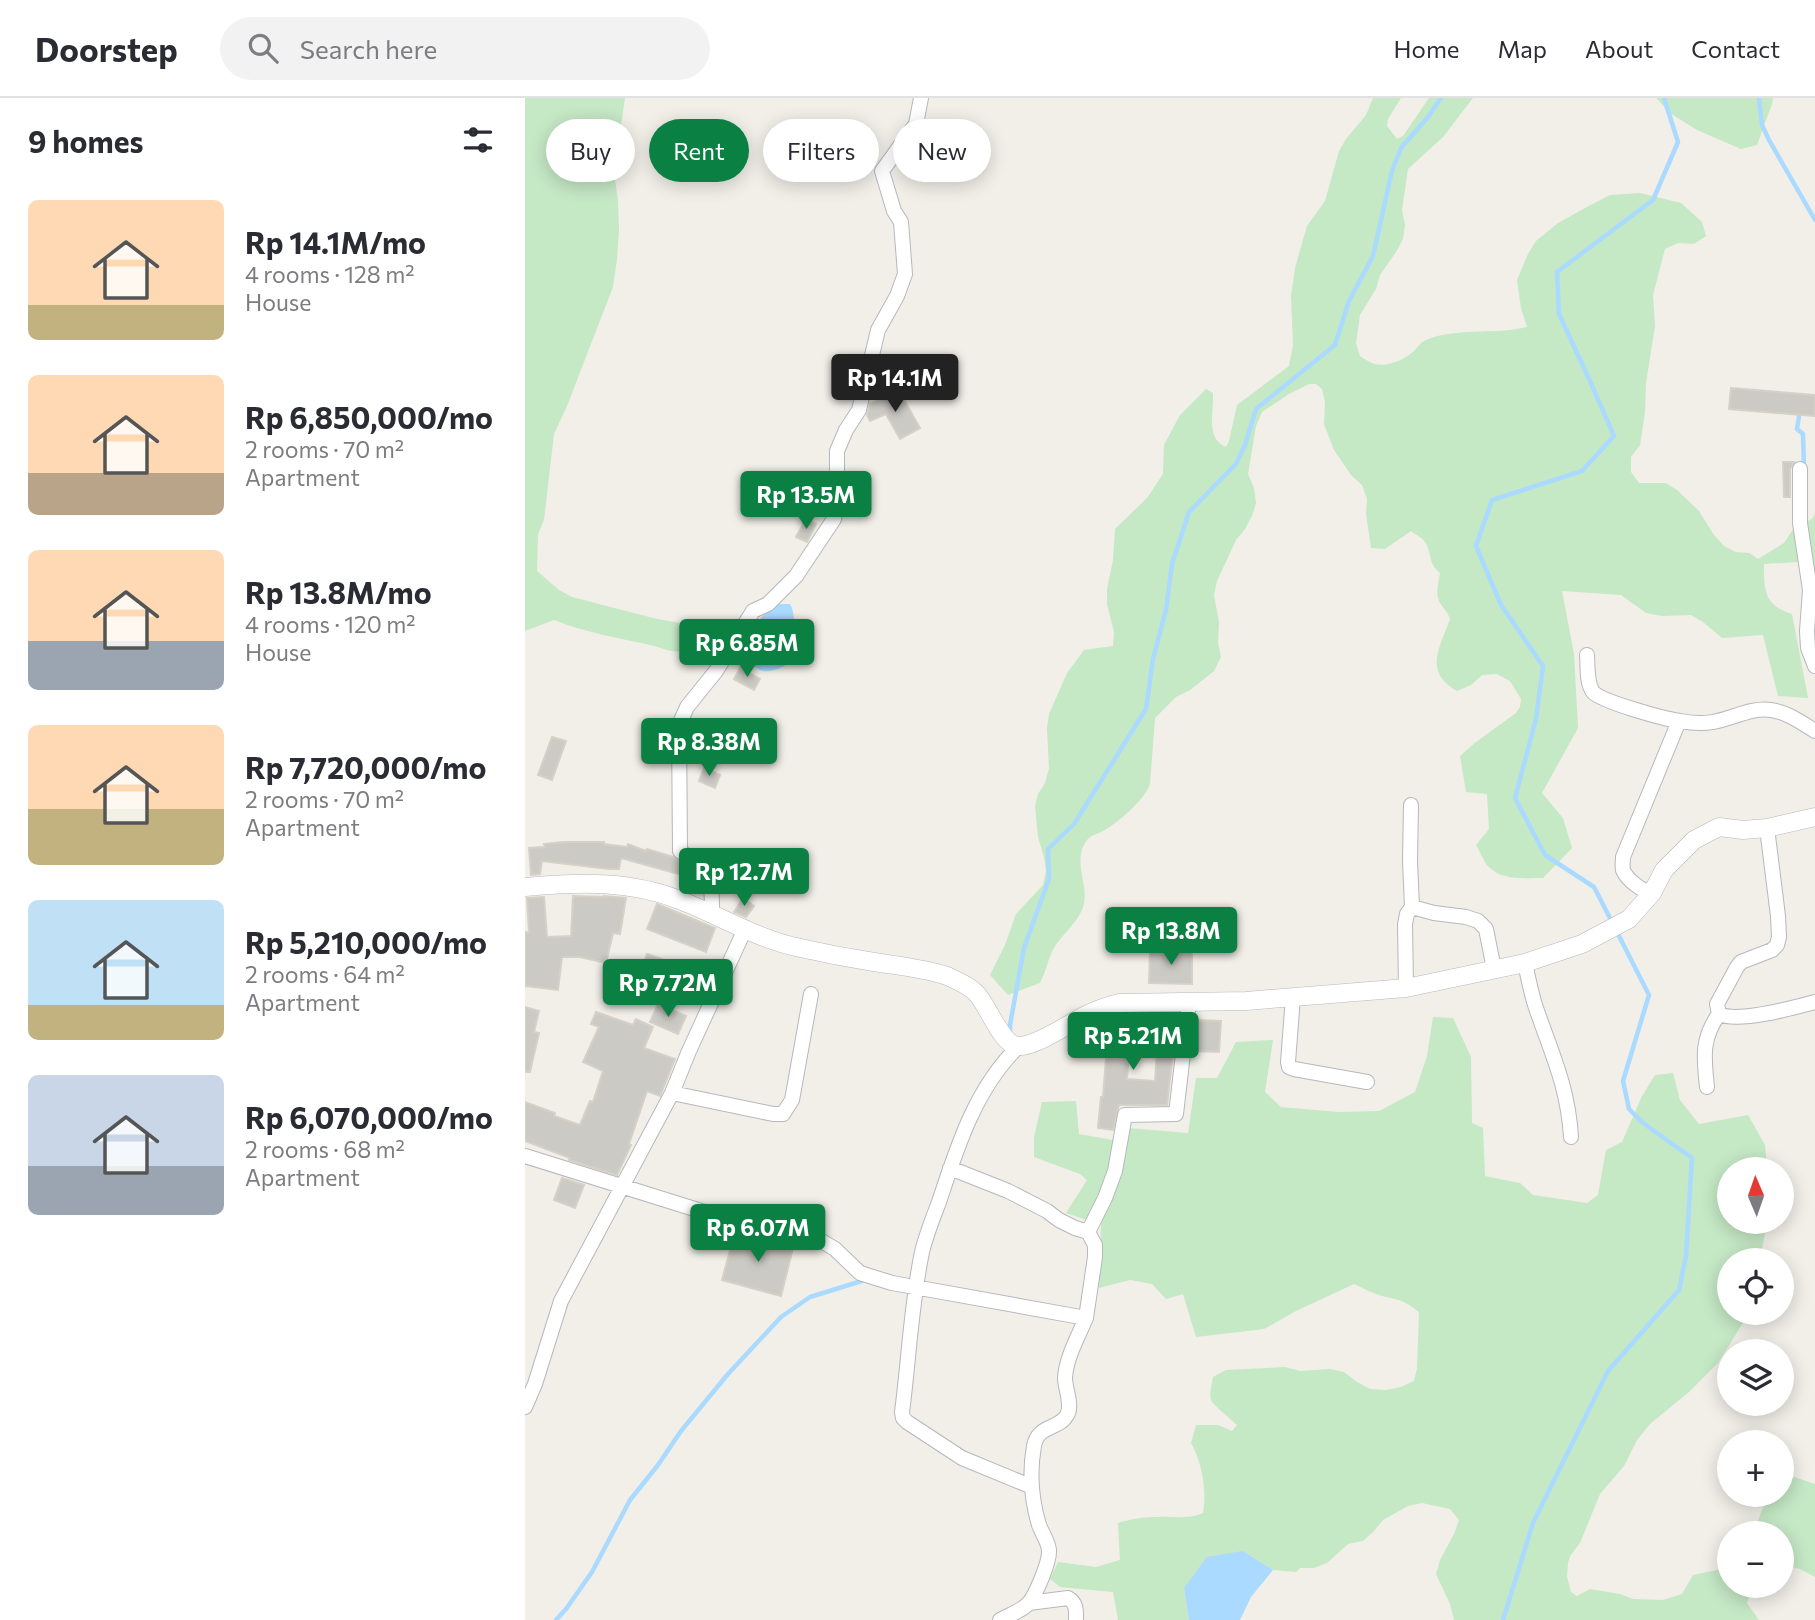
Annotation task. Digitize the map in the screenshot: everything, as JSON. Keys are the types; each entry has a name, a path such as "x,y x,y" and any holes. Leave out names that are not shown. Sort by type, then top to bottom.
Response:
{"street":[{"path":"712,913 712,890 707,873 680,850 679,725 687,707 716,671 753,611 768,604 796,576 834,519 837,503 837,451 859,410 879,330 905,274 901,222 894,211 882,171 916,124 921,98"},
{"path":"1800,470 1800,523 1810,590 1807,639 1815,666"},
{"path":"1587,655 1589,685 1595,694 1613,702 1693,723 1714,722 1756,710 1771,710 1786,714 1815,731"},
{"path":"1652,893 1646,892 1628,878 1622,869 1623,857 1679,721"},
{"path":"1406,988 1405,924 1412,906 1411,805"},
{"path":"525,887 622,884 661,893 745,929 793,946 947,976 975,991 1004,1037 1013,1043 1040,1040 1108,1005 1293,997 1406,988 1525,963 1582,944 1629,919 1652,893 1664,870 1694,839 1719,827 1743,830 1767,828 1815,817"},
{"path":"1707,1087 1705,1041 1711,1024 1719,1014 1717,1004 1741,962 1772,950 1779,937 1767,828"},
{"path":"1412,906 1434,914 1478,921 1486,929 1494,969"},
{"path":"526,1401 535,1384 561,1301 672,1093 745,929"},
{"path":"1525,963 1534,1002 1564,1086 1571,1137"},
{"path":"672,1093 783,1114 792,1100 811,994"},
{"path":"1293,997 1289,1067 1367,1082"},
{"path":"950,1168 1008,1191 1080,1231 1090,1228 1115,1171 1125,1115 1177,1114 1189,1002"},
{"path":"1719,1014 1729,1017 1776,1012 1815,1002"},
{"path":"1013,1043 973,1111 950,1168 923,1250 916,1287 902,1412 903,1418 963,1458 1024,1484"},
{"path":"525,1156 717,1216 820,1240 860,1273 892,1283 1086,1318"},
{"path":"1029,1603 1049,1556 1024,1484 1035,1438 1040,1432 1067,1417 1069,1411 1065,1378 1086,1318 1095,1257 1095,1245 1087,1230"},
{"path":"1000,1620 1029,1603 1068,1598 1073,1600 1075,1605 1076,1620"}],"green space":[{"path":"525,98 625,98 622,119 546,119 546,182 615,182 619,230 613,287 554,434 544,520 538,534 537,571 559,590 572,597 686,624 699,631 695,645 684,650 670,651 554,620 525,631"},
{"path":"1373,98 1401,98 1388,119 1387,126 1397,139 1403,136 1429,98 1473,98 1443,137 1408,169 1402,210 1405,225 1403,239 1380,275 1376,289 1360,315 1356,343 1360,356 1373,363 1385,365 1401,360 1424,341 1438,336 1527,327 1517,280 1536,241 1558,223 1610,195 1640,193 1681,203 1702,222 1706,236 1694,244 1678,243 1665,249 1653,295 1655,326 1646,383 1645,412 1640,445 1631,457 1631,472 1639,483 1666,483 1677,490 1699,511 1724,546 1736,552 1749,553 1758,559 1784,543 1792,531 1813,518 1815,512 1815,574 1801,572 1798,562 1764,564 1767,596 1776,606 1792,614 1808,698 1778,696 1763,635 1722,638 1691,615 1662,616 1646,613 1621,595 1562,591 1574,654 1578,728 1542,793 1563,818 1572,848 1543,878 1506,876 1492,870 1476,845 1489,829 1487,794 1466,792 1460,756 1516,713 1521,699 1510,681 1497,674 1482,675 1471,685 1457,691 1440,676 1437,658 1450,619 1438,598 1440,573 1433,565 1425,542 1411,531 1385,549 1371,548 1366,514 1367,499 1362,485 1351,475 1334,450 1324,424 1325,402 1322,389 1316,384 1309,384 1262,412 1256,426 1248,474 1256,503 1252,516 1236,540 1217,581 1214,595 1221,657 1214,671 1190,690 1176,697 1155,718 1150,784 1147,790 1124,816 1087,840 1081,855 1085,895 1079,915 1054,948 1040,983 1008,995 990,975 1016,914 1043,885 1046,871 1038,837 1035,806 1049,769 1049,714 1067,673 1084,650 1113,646 1114,632 1107,604 1107,589 1113,560 1115,529 1147,498 1163,474 1164,445 1180,415 1206,389 1213,393 1215,438 1226,447 1237,405 1289,366 1293,345 1291,296 1295,268 1307,226 1325,201 1339,151 1366,115"},
{"path":"1656,98 1773,98 1757,145 1741,149 1697,130 1670,113"},
{"path":"1433,1017 1453,1018 1471,1057 1472,1123 1483,1128 1485,1176 1520,1183 1533,1195 1587,1203 1598,1195 1606,1150 1622,1142 1642,1096 1655,1075 1673,1073 1680,1100 1699,1124 1748,1115 1765,1145 1766,1157 1717,1157 1717,1234 1765,1234 1762,1248 1717,1248 1717,1325 1742,1325 1733,1339 1717,1339 1717,1364 1689,1392 1650,1424 1637,1440 1624,1466 1600,1494 1580,1543 1570,1556 1567,1577 1571,1592 1577,1596 1590,1589 1633,1599 1663,1600 1682,1594 1693,1575 1717,1570 1717,1598 1748,1598 1747,1603 1759,1620 1454,1620 1450,1604 1436,1574 1459,1520 1450,1509 1422,1503 1408,1506 1383,1520 1363,1541 1348,1544 1327,1563 1314,1568 1300,1568 1296,1572 1273,1570 1243,1551 1184,1588 1189,1620 1118,1620 1113,1592 1060,1587 1050,1579 1058,1562 1096,1567 1120,1560 1118,1523 1203,1513 1203,1477 1191,1443 1196,1425 1218,1425 1232,1431 1237,1425 1211,1400 1213,1377 1226,1370 1285,1367 1300,1371 1330,1369 1344,1372 1370,1389 1401,1387 1414,1381 1419,1312 1401,1301 1378,1295 1354,1284 1264,1329 1196,1337 1183,1294 1166,1299 1152,1284 1130,1280 1099,1288 1101,1225 1066,1213 1087,1180 1080,1174 1034,1157 1034,1137 1042,1102 1076,1101 1079,1134 1119,1141 1128,1128 1188,1133 1196,1078 1217,1078 1236,1042 1273,1040 1265,1092 1281,1107 1339,1112 1379,1111 1415,1092 1427,1056"},
{"path":"1794,1477 1815,1484 1815,1577 1794,1568 1794,1521 1758,1521 1763,1507 1794,1507"}],"water":[{"path":"780,604 790,604 792,608 795,622 794,644 786,665 772,671 762,671 755,667 751,659 751,639 761,618"},
{"path":"1243,1551 1273,1570 1251,1597 1240,1620 1189,1620 1184,1588 1207,1557"}],"building":[{"path":"1731,388 1815,395 1815,416 1729,409"},
{"path":"899,391 920,428 900,439 886,414 870,421 867,415 870,404"},
{"path":"1783,462 1794,462 1790,469 1790,497 1784,497"},
{"path":"806,519 816,524 807,542 796,537"},
{"path":"740,668 760,679 754,690 734,679"},
{"path":"552,737 566,741 552,780 538,775"},
{"path":"704,768 720,775 715,788 699,781"},
{"path":"563,842 604,842 627,847 628,844 646,851 647,849 673,857 684,866 682,875 621,858 619,869 542,861 540,874 531,875 529,848"},
{"path":"573,896 626,898 620,934 613,933 606,963 580,957 562,957 558,990 525,986 525,932 529,932 527,898 544,897 547,937 571,936"},
{"path":"743,898 754,906 746,917 734,912"},
{"path":"657,904 715,928 706,952 647,929"},
{"path":"1150,950 1192,950 1192,984 1149,983"},
{"path":"647,954 687,968 667,1004 654,997 659,988 638,981"},
{"path":"658,1004 686,1016 678,1034 650,1022"},
{"path":"525,1007 539,1011 534,1032 539,1033 530,1072 525,1072"},
{"path":"596,1012 633,1025 636,1019 653,1027 644,1048 675,1059 660,1096 647,1091 629,1144 631,1145 617,1175 569,1160 570,1158 525,1141 525,1102 580,1125 590,1101 593,1102 603,1071 583,1062 599,1027 591,1024"},
{"path":"1132,1014 1127,1079 1155,1081 1157,1050 1162,1050 1163,1025 1168,1026 1169,1017 1177,1018 1167,1105 1119,1105 1113,1130 1098,1128 1109,1018"},
{"path":"1197,1020 1221,1021 1219,1052 1193,1051"},
{"path":"562,1178 584,1185 575,1208 554,1200"},
{"path":"735,1232 793,1248 781,1296 722,1280"}],"waterway":[{"path":"1010,1033 1024,948 1049,879 1048,849 1074,824 1146,709 1153,659 1166,610 1172,564 1189,512 1236,464 1256,409 1335,345 1349,301 1373,256 1392,171 1401,148 1441,98"},
{"path":"1612,922 1594,887 1545,855 1515,798 1536,719 1543,666 1501,605 1476,546 1492,500 1582,471 1614,436 1559,314 1557,272 1653,200 1678,142 1664,98"},
{"path":"1759,98 1762,125 1815,220"},
{"path":"1800,410 1797,429 1803,434 1804,468"},
{"path":"1503,1620 1533,1523 1608,1371 1679,1290 1686,1256 1692,1158 1643,1123 1629,1109 1623,1081 1649,995 1616,930"},
{"path":"556,1620 592,1572 630,1500 681,1431 728,1374 781,1317 810,1297 865,1280"}]}
